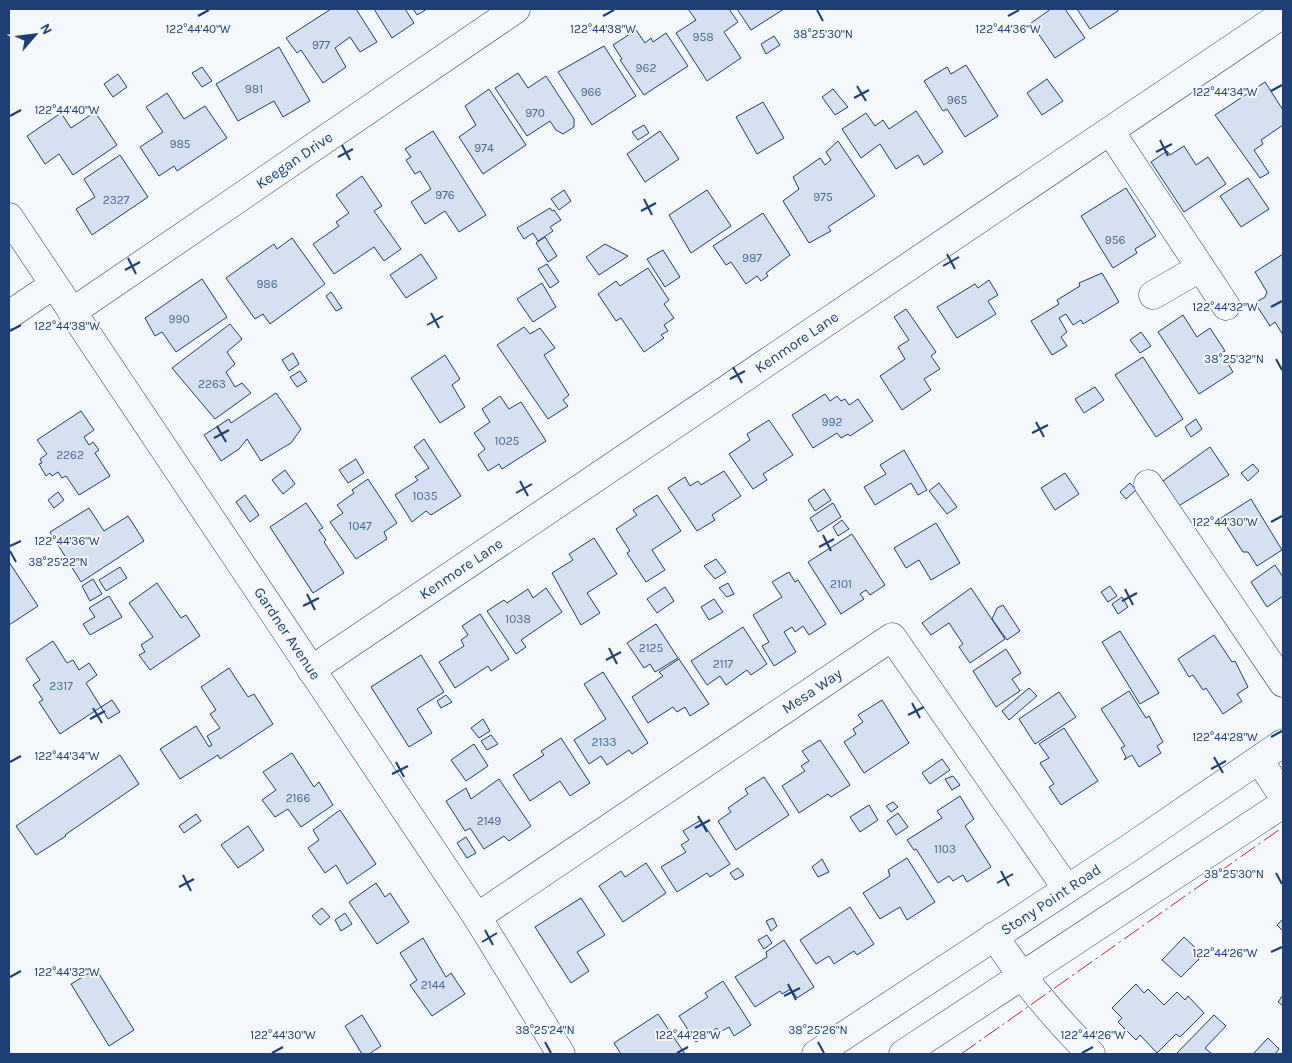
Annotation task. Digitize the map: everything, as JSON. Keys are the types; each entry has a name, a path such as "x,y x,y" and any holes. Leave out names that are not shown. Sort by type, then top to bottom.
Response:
{"street":[{"name":"Keegan Drive","path":"72,312 516,9"},
{"name":"Kenmore Lane","path":"311,670 1283,14"},
{"path":"1110,131 1226,306"},
{"name":"Gardner Avenue","path":"9,217 477,917 560,1054"},
{"path":"1153,295 1200,268"},
{"path":"9,315 53,285"},
{"path":"1148,484 1283,683"},
{"name":"Mesa Way","path":"477,917 892,637 1067,889"},
{"name":"Stony Point Road","path":"816,1054 1067,889 1283,743"},
{"path":"1259,760 1283,796"},
{"path":"903,1054 1283,804"},
{"path":"994,936 1021,977 1051,1014 1091,1054"}],"building":[{"path":"331,9 356,9 377,42 360,52 350,37 335,48 346,67 323,83 301,50 297,53 286,38"},
{"path":"374,9 405,9 414,23 392,38"},
{"path":"413,9 427,9 417,15"},
{"path":"688,9 729,9 738,22 724,32 741,58 707,81 676,33 696,20"},
{"path":"737,9 784,9 751,30"},
{"path":"1051,9 1065,9 1085,38 1055,58 1031,23"},
{"path":"1077,9 1117,9 1118,11 1090,29"},
{"path":"636,30 645,43 651,38 653,42 666,33 688,66 644,95 620,60 622,59 613,45"},
{"path":"774,36 780,45 766,54 761,44"},
{"path":"604,46 636,96 592,125 558,72"},
{"path":"279,47 310,101 283,117 274,101 238,121 216,84"},
{"path":"966,65 998,116 965,137 947,109 943,111 924,81 947,67 951,74"},
{"path":"202,67 212,81 202,87 192,73"},
{"path":"518,73 528,88 546,76 574,119 574,127 563,134 556,130 550,121 527,136 495,88"},
{"path":"118,74 127,87 113,97 104,84"},
{"path":"1047,79 1063,101 1042,115 1027,93"},
{"path":"1265,82 1283,110 1283,125 1261,140 1263,144 1254,150 1269,173 1260,178 1215,115"},
{"path":"489,89 526,145 483,174 459,137 476,125 465,106"},
{"path":"833,89 848,107 835,115 822,97"},
{"path":"167,93 184,119 205,106 227,138 177,171 174,166 159,176 140,147 163,132 146,107"},
{"path":"763,102 784,138 757,154 736,117"},
{"path":"916,111 943,152 924,165 918,155 896,169 880,144 861,158 842,129 866,113 875,126 883,120 889,129"},
{"path":"95,112 117,145 73,175 59,154 45,164 27,136 61,113 71,128"},
{"path":"644,125 649,133 638,140 632,132"},
{"path":"433,131 486,215 459,232 445,211 425,224 411,202 431,189 420,171 415,174 406,160 411,157 405,149"},
{"path":"660,131 679,159 645,182 627,154"},
{"path":"838,141 875,196 828,227 831,231 809,243 783,201 799,189 793,177 820,158 825,165 831,160 826,152"},
{"path":"1184,146 1196,165 1208,157 1226,184 1184,212 1151,162 1167,151 1170,155"},
{"path":"120,155 148,197 92,235 76,209 95,197 84,179"},
{"path":"362,176 382,206 374,211 401,249 384,261 374,247 334,274 313,244 339,226 336,222 349,213 336,195"},
{"path":"1248,178 1269,209 1241,227 1220,196"},
{"path":"1126,188 1156,236 1135,249 1137,253 1113,268 1081,216"},
{"path":"564,190 571,201 559,210 551,199"},
{"path":"707,190 731,226 691,253 669,215"},
{"path":"550,208 552,211 554,210 561,220 550,227 553,231 538,241 533,233 524,239 517,228"},
{"path":"763,213 790,255 766,273 768,276 761,281 757,276 746,284 731,262 726,265 713,246"},
{"path":"545,237 557,256 548,262 536,243"},
{"path":"292,238 325,284 270,324 263,314 255,319 226,278 274,244 277,249"},
{"path":"605,244 628,256 599,275 586,257"},
{"path":"663,250 680,277 665,287 647,259"},
{"path":"421,254 437,278 406,298 390,275"},
{"path":"1283,254 1283,335 1275,322 1270,326 1255,303 1265,297 1267,292 1255,272"},
{"path":"547,264 559,282 550,288 538,269"},
{"path":"648,268 669,300 664,304 674,318 664,325 668,331 661,335 664,338 644,352 621,318 616,321 598,294 616,281 620,286"},
{"path":"1102,273 1119,302 1083,324 1081,320 1073,325 1066,314 1059,318 1067,332 1061,337 1067,346 1052,355 1031,321 1059,304 1057,300 1080,286 1079,283"},
{"path":"202,279 227,317 176,352 162,332 155,336 145,318"},
{"path":"989,280 998,295 988,301 996,314 957,338 937,307 975,284 978,288"},
{"path":"542,283 556,307 533,322 517,299"},
{"path":"331,292 342,308 336,311 326,296"},
{"path":"906,309 936,352 931,356 940,369 924,379 931,390 902,410 880,376 905,359 898,347 909,340 894,317"},
{"path":"1183,315 1197,337 1210,328 1225,351 1221,353 1233,372 1199,394 1158,332"},
{"path":"230,324 242,339 227,352 235,364 226,372 235,387 242,383 251,393 215,419 172,368"},
{"path":"524,327 530,334 540,328 555,348 544,355 569,395 563,400 568,406 548,419 497,345"},
{"path":"1141,332 1151,346 1140,353 1130,340"},
{"path":"293,353 299,364 289,371 282,360"},
{"path":"445,355 460,379 452,385 465,407 440,423 411,378"},
{"path":"1143,357 1183,419 1156,437 1115,375"},
{"path":"300,371 307,381 297,387 290,377"},
{"path":"1095,387 1104,400 1084,413 1075,399"},
{"path":"276,393 301,429 291,443 261,461 247,439 239,449 221,461 204,435 229,419 231,423"},
{"path":"825,394 830,401 837,396 841,401 845,399 849,405 858,399 873,421 850,436 848,434 841,438 837,433 813,448 792,415"},
{"path":"500,396 509,409 521,402 546,441 502,469 499,464 488,471 478,455 485,449 474,433 490,422 482,409"},
{"path":"81,411 94,430 84,437 89,445 93,442 99,450 95,453 110,476 79,495 66,476 62,478 58,472 52,476 50,473 46,476 39,464 42,463 40,459 47,454 37,440"},
{"path":"1196,419 1202,429 1191,437 1185,427"},
{"path":"769,420 793,455 763,474 767,480 753,489 729,454 750,440 747,434"},
{"path":"424,439 461,496 431,515 426,511 412,522 395,495 418,480 415,477 429,468 414,447"},
{"path":"1210,447 1229,475 1172,510 1156,486"},
{"path":"904,450 927,490 918,495 911,483 875,505 864,487 886,474 880,465"},
{"path":"356,459 364,473 348,483 339,470"},
{"path":"1253,464 1259,471 1248,481 1241,473"},
{"path":"285,470 295,484 283,494 272,480"},
{"path":"724,471 741,496 712,515 715,520 697,531 668,488 685,477 690,486 698,481 701,485"},
{"path":"1065,473 1079,494 1055,510 1041,488"},
{"path":"368,479 397,523 384,532 387,539 356,559 330,522 343,513 337,505 354,493 352,490"},
{"path":"939,483 957,507 947,514 929,491"},
{"path":"1130,483 1136,490 1126,499 1120,492"},
{"path":"824,489 831,500 815,511 808,500"},
{"path":"58,492 64,500 54,508 48,500"},
{"path":"245,495 259,515 250,522 236,502"},
{"path":"657,495 681,531 652,550 665,570 646,582 627,553 630,551 616,529 637,515 633,510"},
{"path":"1251,499 1282,550 1257,566 1248,552 1243,552 1221,518"},
{"path":"306,503 323,528 319,530 326,540 324,542 344,573 313,593 270,527"},
{"path":"833,503 841,517 818,532 810,518"},
{"path":"89,508 104,531 128,516 144,541 81,582 50,532"},
{"path":"842,520 849,529 838,536 833,527"},
{"path":"936,523 960,563 931,580 919,560 906,568 894,548"},
{"path":"852,534 885,585 870,595 866,590 860,594 864,599 841,614 808,562"},
{"path":"594,538 617,574 587,593 600,613 581,625 552,573 573,560 569,554"},
{"path":"716,559 726,572 715,579 704,566"},
{"path":"9,562 38,606 9,625"},
{"path":"1275,565 1283,577 1283,596 1267,607 1251,582"},
{"path":"120,567 127,578 106,591 99,580"},
{"path":"789,572 795,582 798,580 826,624 809,635 803,626 795,632 792,627 784,632 796,652 774,666 762,646 769,642 753,615 782,597 772,582"},
{"path":"93,579 102,594 90,601 82,586"},
{"path":"157,583 181,618 186,615 200,636 150,670 139,655 145,652 141,645 153,637 129,603"},
{"path":"728,583 734,594 727,597 719,588"},
{"path":"1110,586 1117,596 1108,602 1101,592"},
{"path":"665,587 674,601 657,613 647,599"},
{"path":"546,588 562,612 521,640 526,647 516,654 487,611 504,600 507,603 528,589 533,598"},
{"path":"971,588 1005,639 970,663 959,647 963,644 949,623 931,635 922,623"},
{"path":"109,596 122,617 90,635 83,624 95,617 89,608"},
{"path":"1122,597 1128,607 1118,614 1112,604"},
{"path":"714,599 723,612 709,620 701,607"},
{"path":"1003,605 1020,631 1007,640 992,619 997,608"},
{"path":"480,614 509,659 491,671 488,666 455,688 439,662 464,646 461,640 468,635 462,626"},
{"path":"656,624 678,658 655,672 650,664 644,668 627,643"},
{"path":"743,627 767,664 751,675 747,670 726,685 720,676 707,685 691,661"},
{"path":"1120,631 1159,693 1140,704 1102,642"},
{"path":"1214,635 1232,662 1235,661 1248,687 1237,694 1242,701 1223,714 1206,688 1203,690 1193,675 1189,677 1178,659"},
{"path":"53,641 67,663 73,660 79,670 89,663 97,675 86,683 101,707 60,734 39,702 43,700 33,685 40,680 26,659"},
{"path":"1006,649 1021,673 1012,679 1020,691 996,707 973,671"},
{"path":"421,655 444,692 417,709 432,733 409,747 371,687"},
{"path":"679,659 709,704 690,716 685,707 677,712 673,707 648,723 632,697 663,676 659,672"},
{"path":"229,668 248,697 254,694 273,724 220,759 218,755 180,779 160,749 196,726 209,747 212,745 207,736 220,728 210,714 216,710 201,687"},
{"path":"603,672 648,743 632,754 629,750 607,765 601,756 589,764 574,740 606,719 584,684"},
{"path":"1029,688 1037,696 1009,720 1002,711"},
{"path":"1129,691 1146,718 1149,716 1163,742 1157,746 1161,753 1139,767 1132,755 1124,760 1126,757 1121,748 1125,746 1101,709"},
{"path":"1059,692 1076,717 1035,744 1019,719"},
{"path":"446,695 452,702 441,708 437,701"},
{"path":"112,700 120,712 108,719 101,707"},
{"path":"882,700 909,743 864,773 844,742 856,734 853,729 863,722 858,715"},
{"path":"483,719 490,731 479,738 471,728"},
{"path":"1064,728 1098,781 1061,805 1049,787 1054,784 1040,763 1049,758 1039,744"},
{"path":"491,735 498,744 487,750 481,741"},
{"path":"561,738 590,783 570,796 560,781 530,801 513,775 544,755 541,751"},
{"path":"820,740 850,785 831,797 828,794 799,813 782,786 805,771 801,766 809,761 802,751"},
{"path":"474,744 488,766 466,781 451,760"},
{"path":"292,753 314,787 319,782 333,805 301,827 288,809 275,817 262,800 276,790 263,772"},
{"path":"120,755 139,784 36,855 16,826"},
{"path":"942,759 950,770 930,784 922,773"},
{"path":"953,776 960,785 952,790 945,779"},
{"path":"764,777 789,815 736,850 718,821 731,812 728,808 748,794 745,789"},
{"path":"499,779 531,826 509,841 504,836 484,849 470,828 465,831 446,801 466,788 471,799"},
{"path":"960,796 974,819 965,826 991,867 967,882 963,875 953,881 949,876 938,883 916,849 914,850 907,840 942,818 937,811"},
{"path":"893,802 898,807 891,812 886,806"},
{"path":"869,805 878,820 860,832 850,817"},
{"path":"340,810 376,864 347,884 336,865 325,873 308,848 319,840 313,830"},
{"path":"898,813 908,827 896,835 887,821"},
{"path":"196,814 201,821 184,833 179,826"},
{"path":"701,820 730,864 710,877 707,873 677,892 661,867 686,852 681,845 689,840 683,831"},
{"path":"248,826 264,850 238,868 221,845"},
{"path":"466,837 476,853 467,858 457,843"},
{"path":"907,858 935,902 907,920 900,907 880,919 863,893 890,876 888,870"},
{"path":"822,859 829,872 818,877 812,867"},
{"path":"646,863 666,893 623,922 599,886 621,871 625,877"},
{"path":"738,868 744,875 735,880 730,873"},
{"path":"376,883 385,897 390,893 409,922 377,944 349,902"},
{"path":"581,898 605,935 577,952 589,971 571,983 535,927"},
{"path":"850,907 874,944 857,955 854,951 834,964 829,956 816,964 800,940"},
{"path":"322,908 330,917 320,925 312,916"},
{"path":"345,913 352,924 341,931 335,920"},
{"path":"773,918 777,926 771,931 766,921"},
{"path":"1283,919 1283,931 1277,925"},
{"path":"767,935 772,943 764,949 758,940"},
{"path":"1184,937 1203,955 1181,977 1162,960"},
{"path":"423,938 446,977 451,973 465,994 432,1016 410,985 417,980 400,953"},
{"path":"784,940 814,987 797,998 791,989 782,994 780,991 755,1007 735,977 767,957 766,952"},
{"path":"96,969 134,1030 109,1046 71,984"},
{"path":"723,981 751,1025 734,1036 729,1027 720,1032 717,1028 696,1042 679,1016 708,997 705,993"},
{"path":"1136,984 1144,993 1148,989 1164,1005 1177,992 1185,1000 1188,996 1204,1013 1180,1037 1176,1034 1157,1053 1140,1035 1136,1040 1118,1022 1122,1018 1112,1008"},
{"path":"1283,995 1283,1006 1278,1002"},
{"path":"658,1014 685,1054 621,1054 614,1043"},
{"path":"362,1015 381,1046 369,1054 362,1054 345,1026"},
{"path":"1214,1015 1226,1026 1205,1048 1212,1054 1176,1054"},
{"path":"1268,1038 1279,1049 1275,1054 1253,1054"}],"power":[{"path":"961,1054 1283,827"}]}
